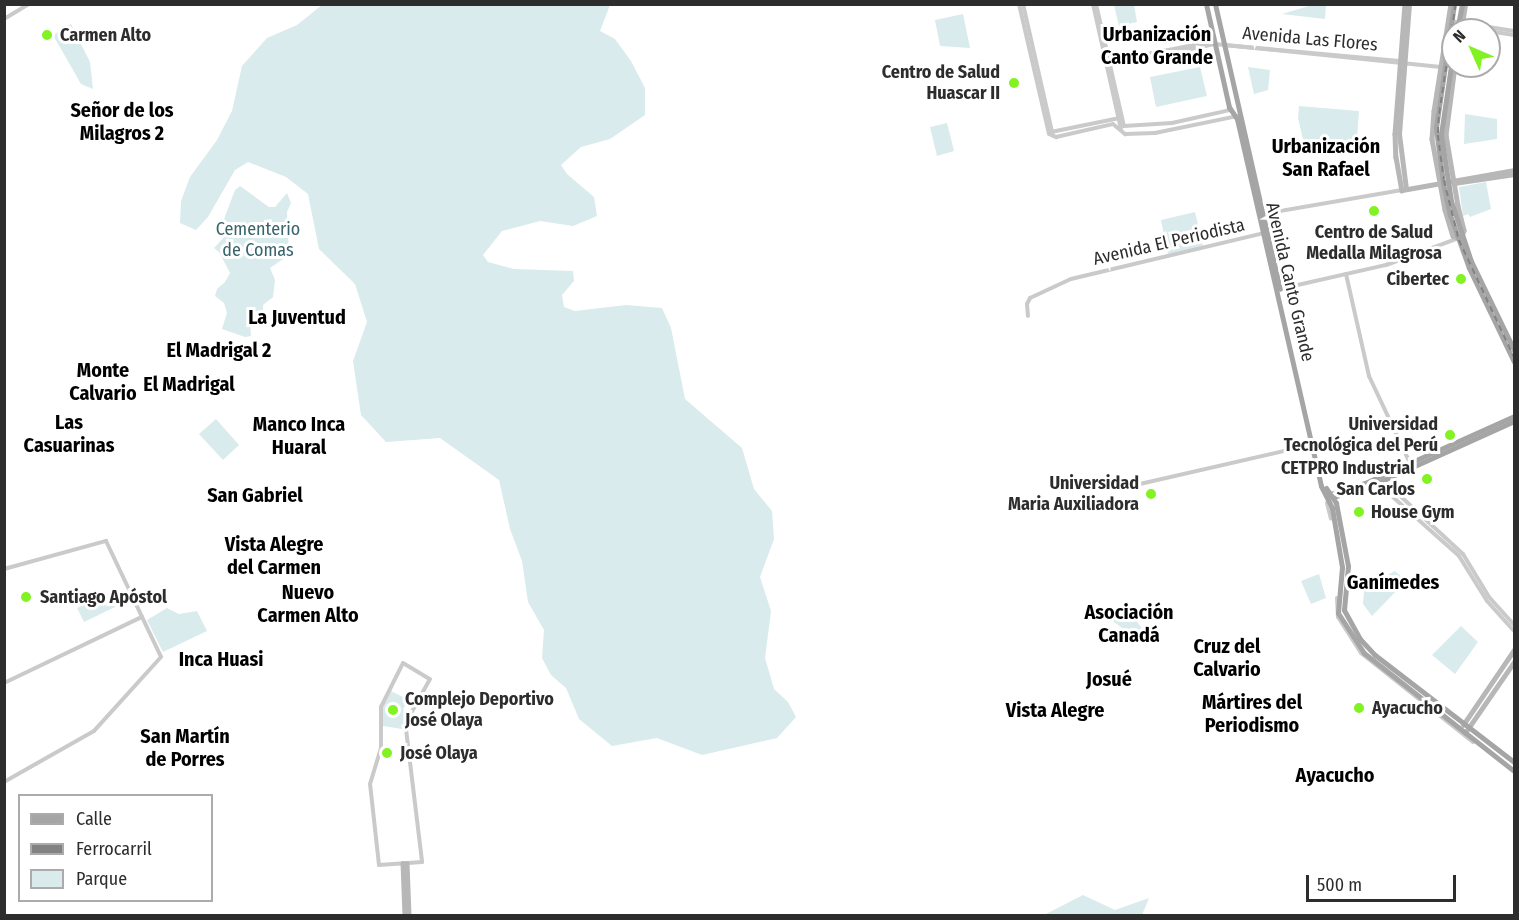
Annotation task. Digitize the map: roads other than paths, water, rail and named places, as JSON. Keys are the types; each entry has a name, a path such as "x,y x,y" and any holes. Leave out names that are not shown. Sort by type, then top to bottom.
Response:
{"main road":[{"name":"Avenida Canto Grande","path":"1206,4 1230,110 1238,116"},
{"name":"Avenida Canto Grande","path":"1215,4 1240,126 1313,444 1330,496 1342,567 1338,606 1340,615 1362,651 1464,729"},
{"path":"1407,4 1399,141 1404,189 1515,170"},
{"path":"1212,30 1216,31 1220,28"},
{"path":"1441,67 1432,131 1447,182"},
{"path":"1443,78 1436,128 1460,237 1515,362"},
{"path":"1447,182 1441,134 1449,78"},
{"path":"1447,182 1446,135 1453,78"},
{"name":"Avenida Canto Grande","path":"1240,126 1265,233"},
{"path":"1447,182 1515,174"},
{"path":"1478,281 1515,350"},
{"path":"1378,479 1515,416"},
{"path":"1330,496 1378,479 1515,421"},
{"path":"1464,729 1515,650"},
{"path":"1464,729 1515,662"},
{"path":"1464,729 1472,740 1514,770"},
{"path":"1464,729 1515,762"},
{"path":"404,864 407,915"}],"street":[{"path":"4,18 28,4"},
{"path":"1021,4 1051,134"},
{"path":"1095,4 1120,119 1126,134 1155,134 1238,116"},
{"path":"1108,64 1215,42"},
{"name":"Avenida Las Flores","path":"1215,42 1224,46 1441,67"},
{"path":"1051,134 1110,125 1123,128 1172,123 1230,110"},
{"path":"1051,134 1120,119"},
{"path":"1262,214 1404,189"},
{"name":"Avenida El Periodista","path":"1028,316 1027,304 1030,298 1076,277 1265,233"},
{"path":"1278,290 1394,262 1460,237"},
{"path":"1346,274 1372,383 1410,463"},
{"path":"1118,489 1313,444"},
{"path":"1378,479 1463,554 1489,597 1515,625"},
{"path":"1378,479 1459,556 1487,601 1515,631"},
{"path":"1330,496 1340,565 1336,606 1339,620 1363,655 1472,740"},
{"path":"4,569 106,541 161,657 94,731 4,782"},
{"path":"4,683 142,617"},
{"path":"403,663 430,679 411,713 406,729 422,862 404,864 379,864 370,784 381,747 381,707 403,663"}],"railway":[{"path":"1456,4 1439,117 1438,135 1444,180 1459,240 1514,357"}],"place":[{"name":"Carmen Alto","path":"47,35"},
{"name":"Centro de Salud Huascar II","path":"1014,83"},
{"name":"Centro de Salud Medalla Milagrosa","path":"1374,211"},
{"name":"Cibertec","path":"1461,279"},
{"name":"Universidad Tecnológica del Perú","path":"1450,435"},
{"name":"CETPRO Industrial San Carlos","path":"1427,479"},
{"name":"Universidad Maria Auxiliadora","path":"1151,494"},
{"name":"House Gym","path":"1359,512"},
{"name":"Santiago Apóstol","path":"26,597"},
{"name":"Ayacucho","path":"1359,708"},
{"name":"Complejo Deportivo José Olaya","path":"393,710"},
{"name":"José Olaya","path":"387,753"}],"district":[{"name":"Urbanización Canto Grande","path":"1157,46"},
{"name":"Señor de los Milagros 2","path":"122,122"},
{"name":"Urbanización San Rafael","path":"1326,158"},
{"name":"La Juventud","path":"297,317"},
{"name":"El Madrigal 2","path":"219,350"},
{"name":"Monte Calvario","path":"103,382"},
{"name":"El Madrigal","path":"189,384"},
{"name":"Las Casuarinas","path":"69,434"},
{"name":"Manco Inca Huaral","path":"299,436"},
{"name":"San Gabriel","path":"255,495"},
{"name":"Vista Alegre del Carmen","path":"274,556"},
{"name":"Ganímedes","path":"1393,582"},
{"name":"Nuevo Carmen Alto","path":"308,604"},
{"name":"Asociación Canadá","path":"1129,624"},
{"name":"Cruz del Calvario","path":"1227,658"},
{"name":"Inca Huasi","path":"221,659"},
{"name":"Josué","path":"1109,679"},
{"name":"Vista Alegre","path":"1055,710"},
{"name":"Mártires del Periodismo","path":"1252,714"},
{"name":"San Martín de Porres","path":"185,748"},
{"name":"Ayacucho","path":"1335,775"}],"park label":[{"name":"Cementerio de Comas","path":"258,240"}]}
